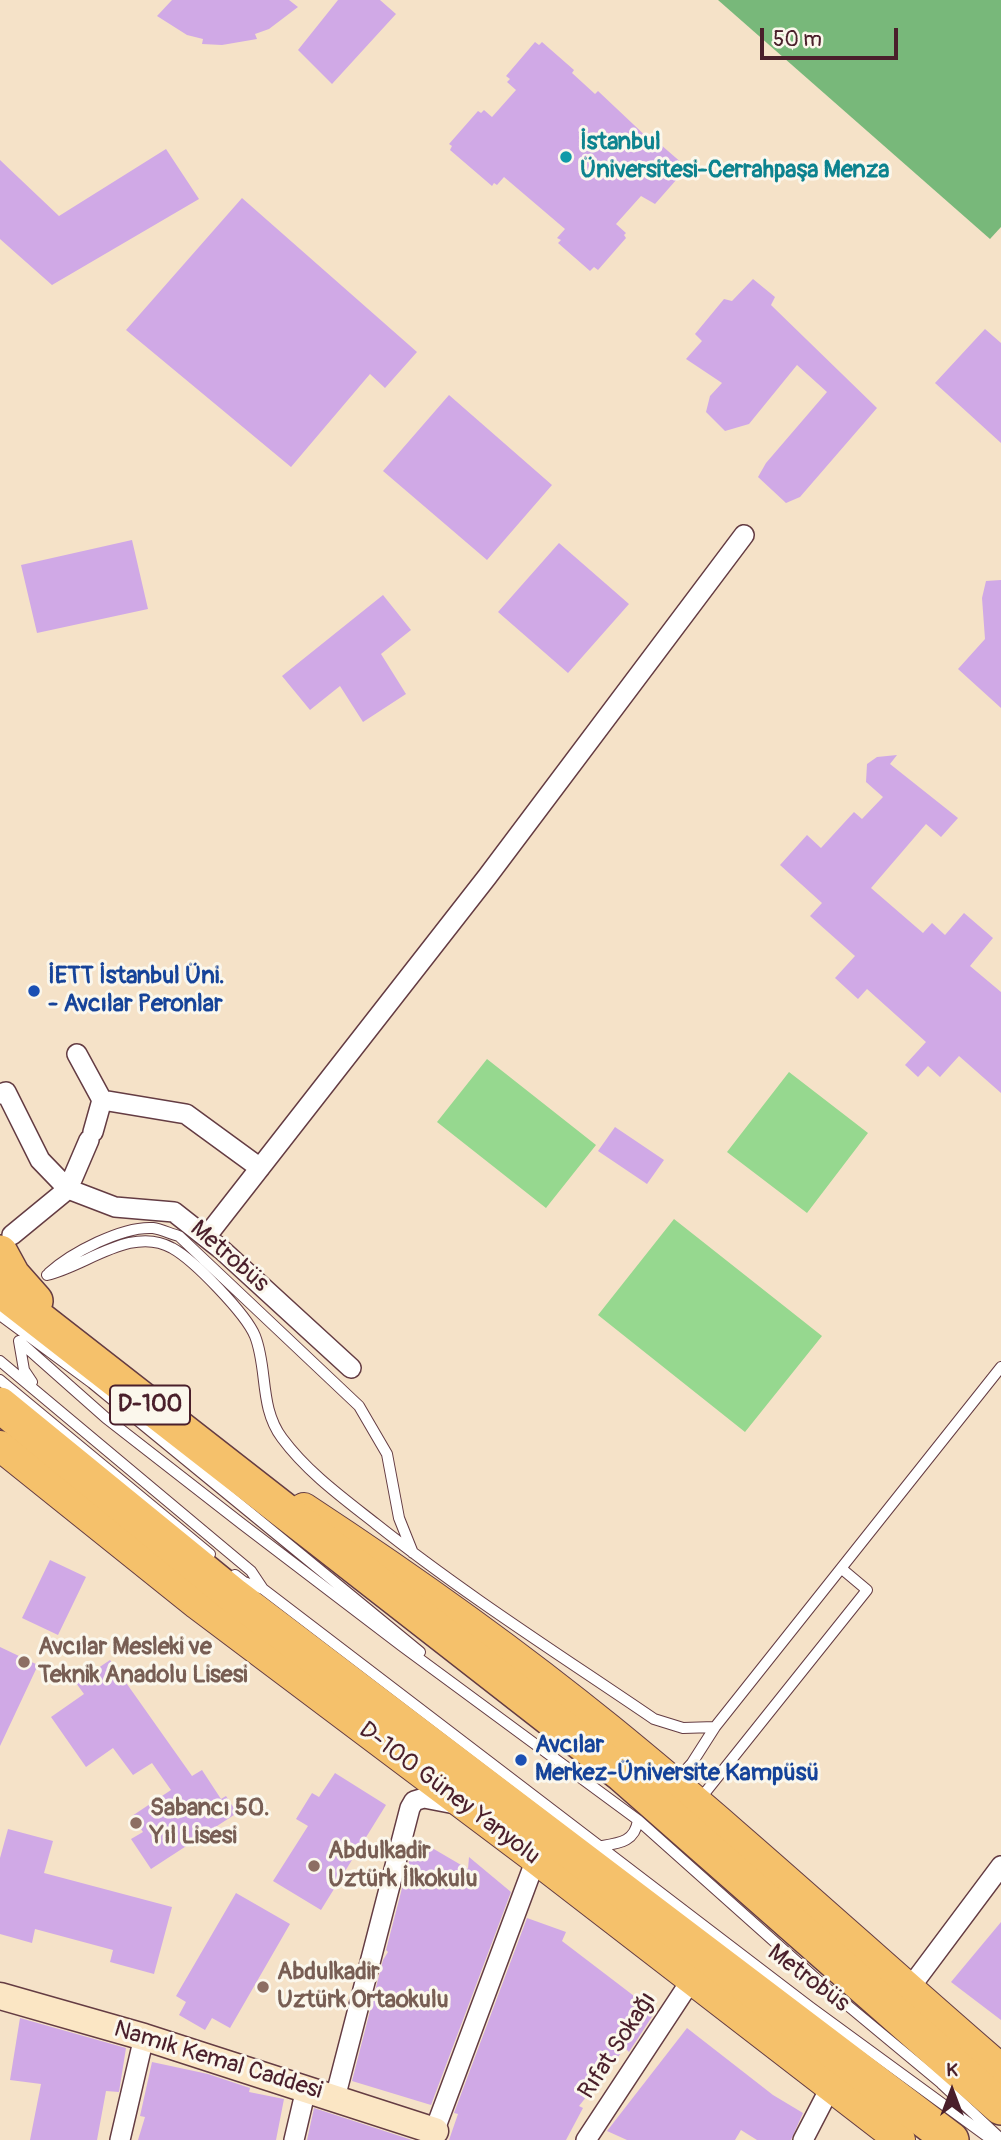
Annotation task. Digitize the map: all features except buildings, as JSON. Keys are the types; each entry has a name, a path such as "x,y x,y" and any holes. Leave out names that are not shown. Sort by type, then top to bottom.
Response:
{"highway":[{"path":"6,1244 27,1293 78,1347"},
{"name":"D-100","path":"0,1289 78,1347 221,1462 622,1774 1001,2107"},
{"path":"0,1405 234,1596 951,2140"}],"main road":[{"name":"D-100 Güney Yanyolu","path":"0,1446 197,1604 536,1859 900,2140"},
{"path":"221,1462 271,1486 443,1603 606,1727 686,1793 1001,2068"}],"street":[{"path":"205,1237 487,877 744,535"},
{"path":"6,1244 68,1189 91,1136 103,1100 77,1054"},
{"path":"0,1094 6,1092 40,1160 68,1189 116,1207 174,1212 351,1368"},
{"path":"103,1100 186,1114 260,1168"},
{"path":"335,2098 410,1808 414,1801 424,1798 464,1806"},
{"path":"433,2135 536,1859"},
{"path":"909,1989 1001,1866"},
{"name":"Rıfat Sokağı","path":"586,2140 692,1979"},
{"name":"Namık Kemal Caddesi","path":"0,1996 335,2098 433,2135"},
{"path":"120,2140 145,2038"},
{"path":"803,2140 831,2085"},
{"path":"294,2140 306,2089"}],"lane":[{"name":"Metrobüs","path":"413,1553 398,1518 387,1454 359,1406 179,1236 153,1228 126,1231 63,1260 47,1275 129,1243 154,1241 173,1248 242,1314 255,1337 268,1410 281,1437 322,1481 413,1553 654,1719 683,1728 715,1727"},
{"name":"Metrobüs","path":"0,1315 92,1382 484,1705"},
{"name":"Metrobüs","path":"36,1388 24,1370 19,1341 106,1418 402,1646 638,1820 823,1985 941,2083 1001,2139"},
{"name":"Metrobüs","path":"0,1360 251,1571 263,1589"},
{"path":"686,1793 692,1763 715,1727 1001,1367"},
{"name":"Metrobüs","path":"0,1380 244,1582 263,1589 810,2007 992,2140"},
{"path":"686,1793 867,1590 842,1569"},
{"path":"602,1846 630,1839 636,1832 638,1820"}],"green space":[{"path":"718,0 1001,0 1001,227 990,239"},
{"path":"487,1059 596,1145 546,1208 437,1122"},
{"path":"789,1072 868,1133 807,1213 727,1152"},
{"path":"674,1219 822,1336 745,1432 598,1315"}],"place":[{"name":"İstanbul Üniversitesi-Cerrahpaşa Menza","path":"566,157"},
{"name":"İETT İstanbul Üni. - Avcılar Peronlar","path":"34,991"},
{"name":"Avcılar Mesleki ve Teknik Anadolu Lisesi","path":"24,1662"},
{"name":"Avcılar Merkez-Üniversite Kampüsü","path":"521,1760"},
{"name":"Sabancı 50. Yıl Lisesi","path":"136,1823"},
{"name":"Abdulkadir Uztürk İlkokulu","path":"314,1866"},
{"name":"Abdulkadir Uztürk Ortaokulu","path":"263,1987"}]}
